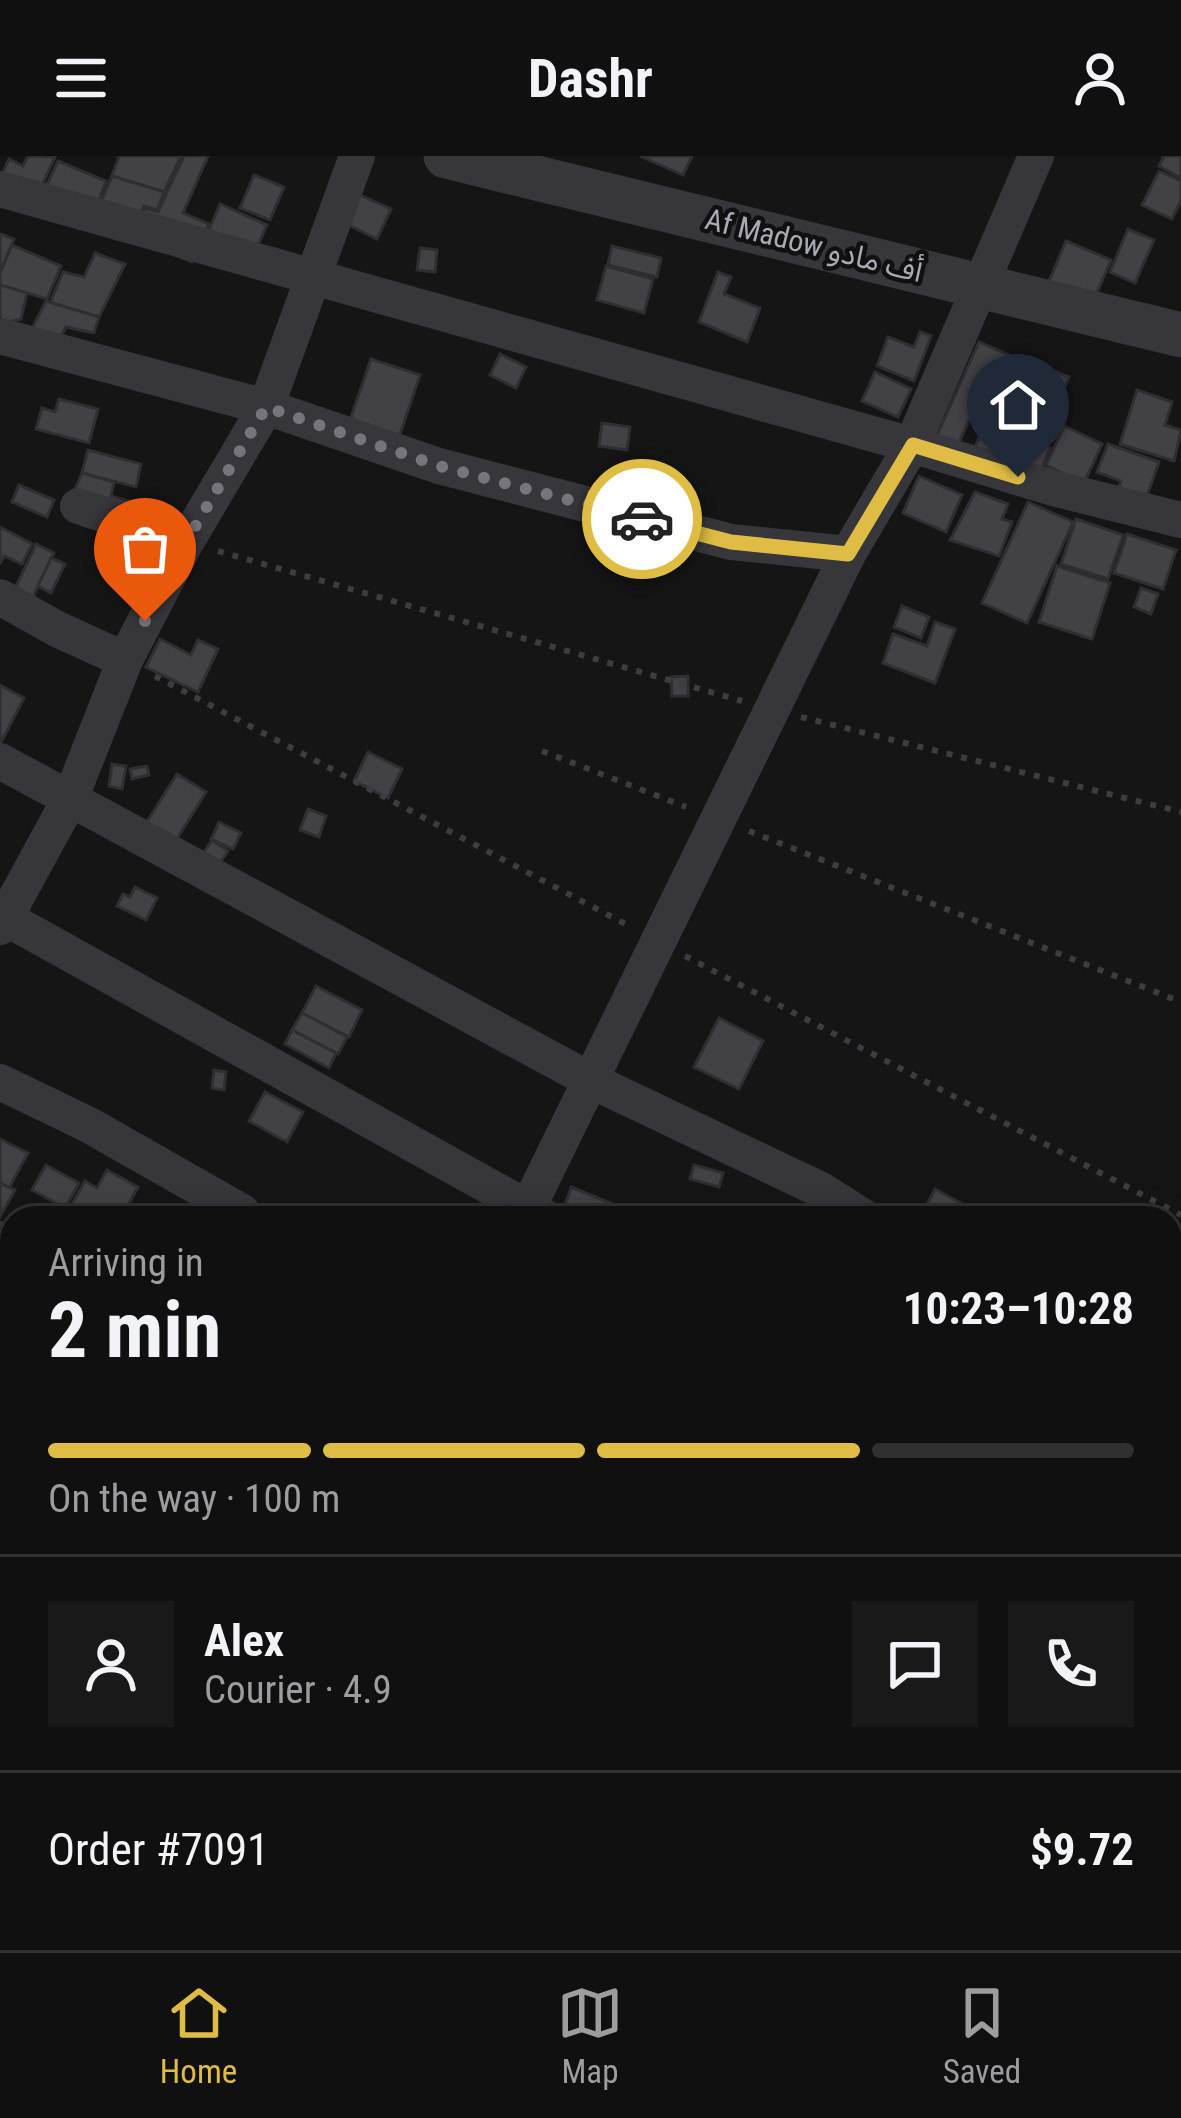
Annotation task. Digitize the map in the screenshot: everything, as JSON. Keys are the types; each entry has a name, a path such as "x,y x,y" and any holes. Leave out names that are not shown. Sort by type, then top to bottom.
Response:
{"street":[{"path":"357,156 266,407 186,542 125,660 71,797 2,920 516,1206"},
{"name":"Af Madow أف مادو","path":"446,156 1181,335"},
{"path":"536,1206 848,554 913,445 981,285 1026,159"},
{"path":"0,189 1053,488 1181,520"},
{"path":"0,336 266,407 439,466 731,542 848,554"},
{"path":"78,506 186,542"},
{"path":"0,597 125,660"},
{"path":"0,761 592,1081 846,1206"},
{"path":"0,1082 89,1125 233,1206"}],"path":[{"path":"186,542 775,711 1181,812"},
{"path":"542,752 1181,1002"}],"building":[{"path":"28,156 55,157 32,207 0,179 9,159 23,166"},
{"path":"119,156 181,156 164,192 112,176"},
{"path":"184,156 208,156 183,213 209,224 192,262 145,242 141,218 145,208 158,212"},
{"path":"640,156 692,156 683,175"},
{"path":"1164,156 1181,156 1181,178 1159,166"},
{"path":"58,161 106,181 97,206 36,208"},
{"path":"1159,171 1181,181 1181,200 1172,219 1142,205"},
{"path":"254,175 284,187 270,220 240,208"},
{"path":"112,176 164,192 157,210 144,206 139,217 95,216"},
{"path":"358,194 391,209 377,239 345,223"},
{"path":"220,204 267,225 255,252 209,230"},
{"path":"1128,229 1154,240 1135,283 1110,272"},
{"path":"0,234 14,239 0,273"},
{"path":"1066,241 1111,260 1091,306 1047,286"},
{"path":"12,245 61,266 47,299 0,285"},
{"path":"612,246 661,258 657,277 608,265"},
{"path":"420,248 437,250 435,272 417,270"},
{"path":"95,253 125,264 99,317 50,303 63,272 84,277"},
{"path":"606,266 653,279 644,313 597,300"},
{"path":"718,272 731,277 724,294 760,308 747,342 699,322"},
{"path":"0,285 27,293 21,319 10,322 0,337"},
{"path":"46,301 99,317 94,333 66,327 51,356 23,346"},
{"path":"920,332 931,336 914,381 877,366 888,337 914,347"},
{"path":"979,342 1032,365 988,466 934,442","holes":["997,361 1008,366 1000,386 988,381","969,420 984,427 972,453 957,447"]},
{"path":"500,354 526,367 516,388 490,375"},
{"path":"371,359 420,375 397,443 348,426"},
{"path":"1035,363 1069,377 1041,444 1050,448 1037,479 993,461"},
{"path":"875,372 911,389 898,417 862,401"},
{"path":"1137,390 1172,402 1165,425 1181,430 1174,461 1120,444"},
{"path":"59,399 98,409 89,443 36,429 42,408 55,412"},
{"path":"602,423 630,427 627,450 599,446"},
{"path":"1064,426 1102,444 1084,483 1046,465"},
{"path":"1108,444 1159,462 1144,504 1116,494 1121,481 1097,472"},
{"path":"88,450 141,464 136,487 82,473"},
{"path":"82,473 114,482 111,496 132,502 128,517 70,501"},
{"path":"919,476 962,495 946,532 903,513"},
{"path":"19,485 54,500 47,517 12,502"},
{"path":"975,492 1008,504 1002,519 1012,522 999,556 950,540"},
{"path":"1028,502 1073,522 1027,623 982,603"},
{"path":"1076,519 1123,535 1108,579 1061,564"},
{"path":"0,527 32,544 22,564 4,556 0,564"},
{"path":"1127,534 1176,550 1163,589 1114,573"},
{"path":"36,544 54,553 30,603 12,595"},
{"path":"51,558 65,564 51,593 38,586"},
{"path":"1057,566 1110,583 1092,639 1039,622"},
{"path":"1141,588 1158,594 1151,614 1134,607"},
{"path":"902,606 929,617 921,638 894,627"},
{"path":"935,622 955,629 935,683 883,663 893,634 927,646"},
{"path":"160,639 191,655 198,640 218,649 198,692 146,667"},
{"path":"688,676 688,696 672,696 671,677"},
{"path":"0,685 24,698 0,744"},
{"path":"368,752 402,769 388,798 354,781"},
{"path":"112,764 126,766 122,789 109,786"},
{"path":"147,766 149,775 132,779 130,769"},
{"path":"177,774 206,792 175,842 146,823"},
{"path":"308,809 326,816 319,837 300,830"},
{"path":"219,822 241,833 233,849 211,839"},
{"path":"212,840 228,851 218,866 202,855"},
{"path":"135,887 157,898 146,920 117,906 123,894 130,897"},
{"path":"316,986 362,1010 349,1037 302,1013"},
{"path":"302,1013 347,1037 338,1054 292,1030"},
{"path":"719,1018 763,1041 739,1089 694,1067"},
{"path":"292,1030 336,1053 329,1068 285,1044"},
{"path":"214,1070 226,1072 224,1090 212,1088"},
{"path":"265,1092 303,1112 287,1142 249,1121"},
{"path":"0,1139 28,1153 9,1188 0,1183"},
{"path":"46,1165 79,1183 66,1206 32,1190"},
{"path":"694,1165 723,1173 719,1187 690,1179"},
{"path":"107,1170 138,1187 128,1206 71,1206 85,1181 97,1188"},
{"path":"0,1183 15,1190 6,1206 0,1206"},
{"path":"571,1187 618,1206 565,1206"},
{"path":"935,1189 966,1206 926,1206"}],"way so far":[{"path":"145,621 266,407 439,466 642,519"}],"route":[{"path":"642,519 731,542 848,554 913,445 1018,477"}]}
